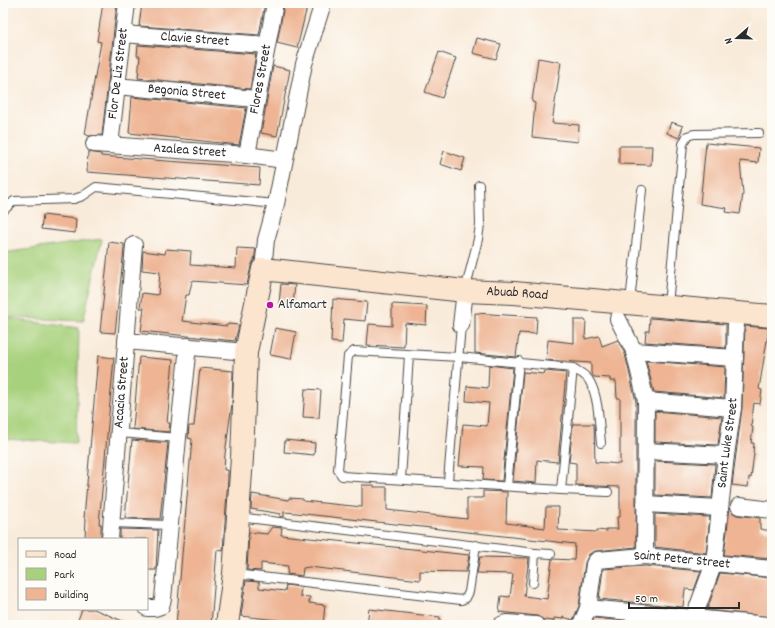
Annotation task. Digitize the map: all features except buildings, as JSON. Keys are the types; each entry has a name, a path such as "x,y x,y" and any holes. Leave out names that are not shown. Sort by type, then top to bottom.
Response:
{"street":[{"name":"Flor De Liz Street","path":"110,145 127,3"},
{"name":"Flores Street","path":"247,155 256,99 275,3"},
{"path":"227,625 234,574 246,352 263,269 266,240 276,204 304,64 323,3"},
{"name":"Clavie Street","path":"123,34 266,45"},
{"name":"Begonia Street","path":"116,86 256,99"},
{"name":"Azalea Street","path":"94,144 247,155 284,160"},
{"name":"Acacia Street","path":"110,538 120,433 134,245"},
{"name":"Abuab Road","path":"263,269 465,291 624,311 668,306 772,316"},
{"path":"462,325 465,291"},
{"path":"624,311 646,401 645,556"},
{"name":"Saint Luke Street","path":"692,622 714,563 733,408 736,323"},
{"path":"126,341 246,352"},
{"path":"148,608 160,606 163,599 169,525 188,346"},
{"path":"634,351 735,358"},
{"path":"646,401 733,408"},
{"path":"646,451 726,456"},
{"path":"645,504 720,508"},
{"path":"739,506 772,510"},
{"name":"Saint Peter Street","path":"588,608 594,564 597,560 645,556 772,569"},
{"path":"581,625 588,608 692,622 768,625"},
{"path":"501,625 506,623 536,625"}],"lane":[{"path":"668,306 683,144 687,136 694,134 759,133"},
{"path":"465,291 478,239 480,224 479,185"},
{"path":"4,210 14,201 74,199 83,196 96,187 276,204"},
{"path":"624,311 642,190"},
{"path":"448,481 462,325"},
{"path":"601,443 598,408 590,382 585,376 573,368 519,361 354,351 348,356 338,470 342,476 448,481 561,490 608,492"},
{"path":"402,479 409,355"},
{"path":"507,486 519,361"},
{"path":"561,490 573,368"},
{"path":"120,433 178,438"},
{"path":"238,516 551,554"},
{"path":"111,523 169,525"},
{"path":"234,574 461,600 466,598 469,592 476,545"},
{"path":"533,583 535,553"}],"green space":[{"path":"102,239 83,321 3,317 3,253"},
{"path":"3,318 79,328 76,443 3,439"}],"place":[{"name":"Alfamart","path":"270,305"}]}
